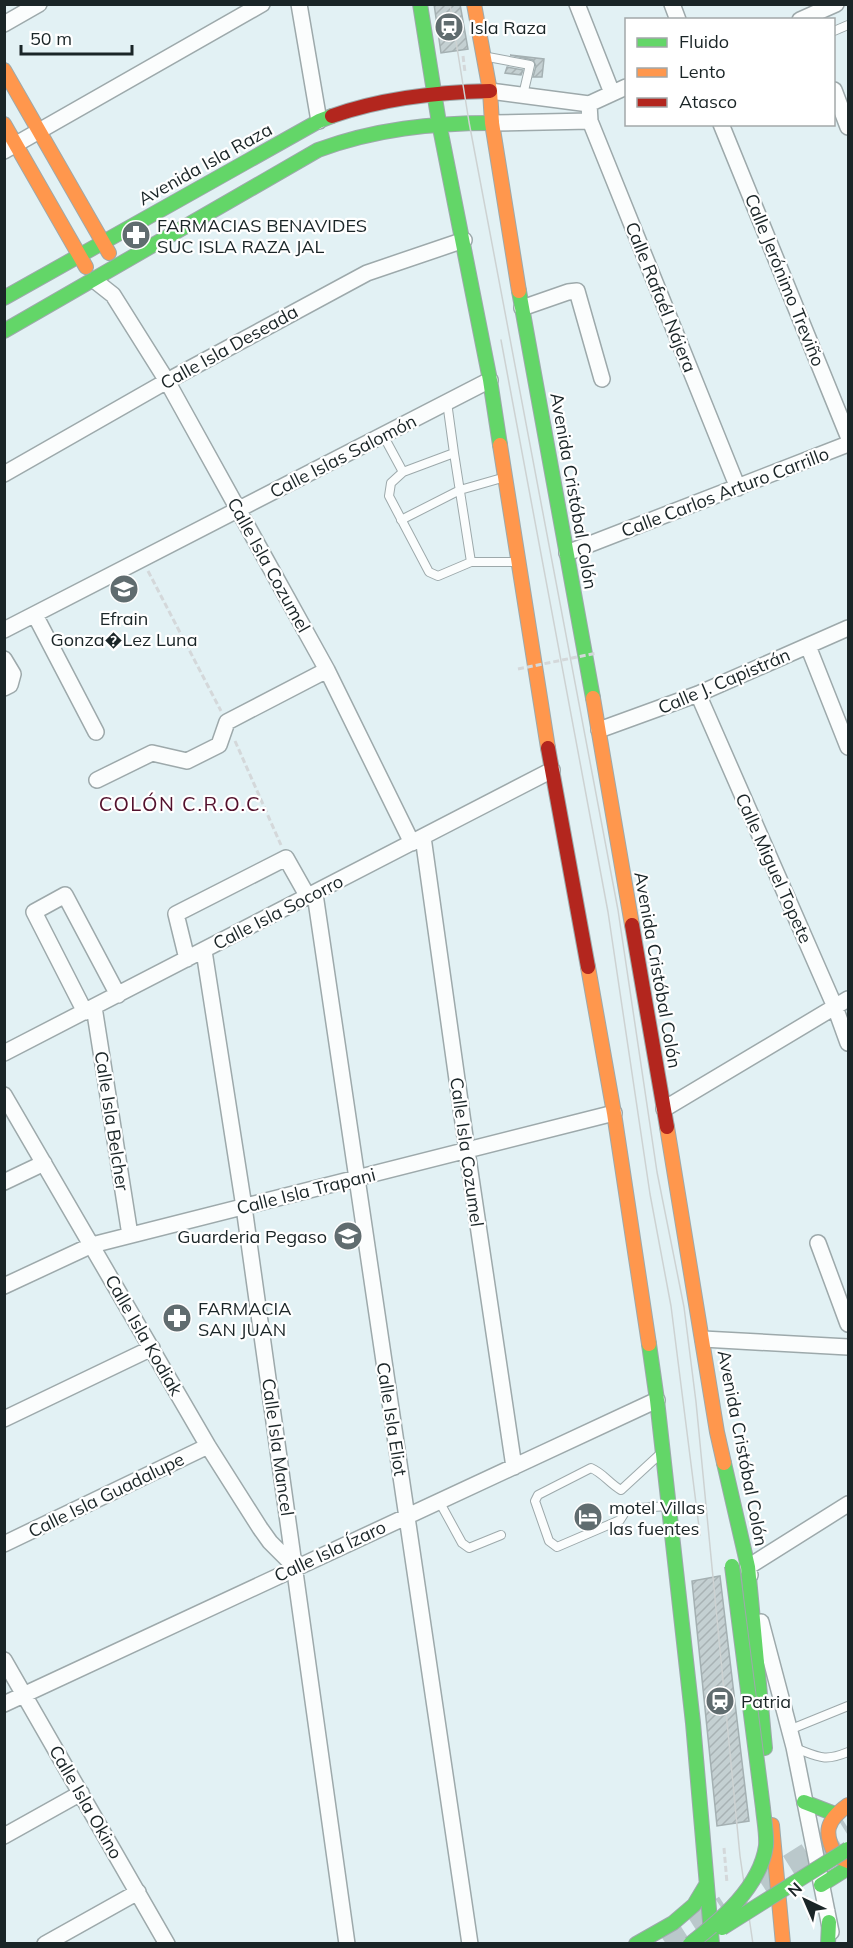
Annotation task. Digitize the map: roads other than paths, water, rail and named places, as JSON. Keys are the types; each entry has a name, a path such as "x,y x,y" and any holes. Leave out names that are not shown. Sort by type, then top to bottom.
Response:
{"main road":[{"path":"420,4 439,123 490,380 552,770 614,1113 657,1400 693,1724 712,1944"},
{"name":"Avenida Cristóbal Colón","path":"474,4 490,91 492,123 522,308 599,730 717,1432 748,1567 783,1944"},
{"path":"4,70 117,267"},
{"name":"Avenida Isla Raza","path":"4,298 319,121 368,104 434,92 490,91"},
{"path":"4,331 318,150 334,143 371,133 439,123 492,123"},
{"name":"Calle Isla Cozumel","path":"4,124 10,148 94,280"},
{"path":"717,1432 722,1505 727,1536"},
{"path":"690,1944 722,1919 759,1872 766,1844 731,1561"},
{"path":"804,1803 835,1814"},
{"path":"849,1805 835,1814 827,1829 829,1844 836,1856 849,1861"},
{"path":"697,1944 849,1849"},
{"path":"821,1886 849,1868"},
{"path":"636,1944 673,1923 694,1905 706,1885"},
{"path":"828,1944 829,1922"}],"street":[{"path":"4,24 39,4"},
{"path":"10,148 262,4"},
{"path":"299,4 319,121"},
{"path":"577,4 612,93"},
{"path":"802,15 836,4"},
{"path":"490,91 589,104 625,88"},
{"path":"835,92 849,126"},
{"name":"Calle Rafaél Nájera","path":"589,104 590,121 738,488"},
{"path":"492,123 590,121"},
{"name":"Calle Jerónimo Treviño","path":"722,126 849,436"},
{"name":"Calle Isla Deseada","path":"4,474 167,381 367,273 464,240"},
{"path":"113,294 117,267"},
{"name":"Calle Isla Cozumel","path":"94,280 113,294 167,381 418,840 514,1467"},
{"path":"522,308 577,291 602,379"},
{"name":"Calle Islas Salomón","path":"4,630 490,380"},
{"name":"Calle Carlos Arturo Carrillo","path":"567,553 849,444"},
{"path":"34,615 96,732"},
{"name":"Calle J. Capistrán","path":"599,730 698,694 849,628"},
{"path":"808,646 849,747"},
{"path":"4,659 13,674 10,685 4,687"},
{"path":"97,780 152,753 187,761 219,745 227,722 327,670"},
{"name":"Calle Miguel Topete","path":"698,694 849,1043"},
{"name":"Calle Isla Socorro","path":"4,1053 552,770"},
{"path":"187,959 176,914 286,858 311,895"},
{"name":"Calle Isla Belcher","path":"118,995 65,895 34,912 89,1009 130,1235"},
{"name":"Calle Isla Eliot","path":"311,895 356,1179 470,1944"},
{"name":"Calle Isla Mancel","path":"204,951 244,1207 347,1944"},
{"path":"663,1109 849,999"},
{"name":"Calle Isla Kodiak","path":"4,1095 208,1446 270,1542 295,1567"},
{"name":"Calle Isla Trapani","path":"4,1286 92,1245 614,1113"},
{"path":"4,1182 44,1163"},
{"path":"818,1243 849,1324"},
{"path":"703,1339 849,1347"},
{"path":"4,1419 152,1348"},
{"name":"Calle Isla Ízaro","path":"4,1704 657,1400"},
{"name":"Calle Isla Guadalupe","path":"4,1544 208,1446"},
{"path":"834,1944 794,1747 748,1567 849,1504"},
{"name":"Calle Isla Okino","path":"4,1660 167,1944"},
{"path":"4,1836 81,1793"},
{"path":"697,1944 706,1885"},
{"path":"45,1944 138,1892"}],"lane":[{"path":"835,31 849,25"},
{"path":"483,56 530,65 523,96"},
{"path":"447,402 471,562"},
{"path":"383,435 403,472"},
{"path":"454,453 403,472 391,483 389,496 429,572 438,576 471,562 518,562"},
{"path":"401,520 460,490 505,477"},
{"path":"663,1451 621,1490 613,1486 601,1472 591,1468 538,1495 535,1501 549,1541 557,1547 620,1520 627,1509 669,1506"},
{"path":"439,1501 462,1543 469,1548 501,1535"},
{"path":"789,1730 849,1706"},
{"path":"794,1747 825,1758 833,1758 849,1752"}],"tunnel":[{"path":"761,1883 848,1828"},
{"path":"666,1944 725,1906"}],"tram line":[{"path":"450,4 469,122 618,910 657,1172 684,1307 696,1402 740,1856 753,1944"},
{"path":"501,340 608,912 650,1194 671,1306 700,1535"}],"place":[{"name":"Isla Raza","path":"449,27"},
{"name":"FARMACIAS BENAVIDES SUC ISLA RAZA JAL","path":"136,235"},
{"name":"Efrain Gonza�Lez Luna","path":"124,589"},
{"name":"Guarderia Pegaso","path":"348,1236"},
{"name":"FARMACIA SAN JUAN","path":"177,1318"},
{"name":"motel Villas las fuentes","path":"588,1517"},
{"name":"Patria","path":"720,1701"}],"district":[{"name":"COLÓN C.R.O.C.","path":"183,803"}]}
